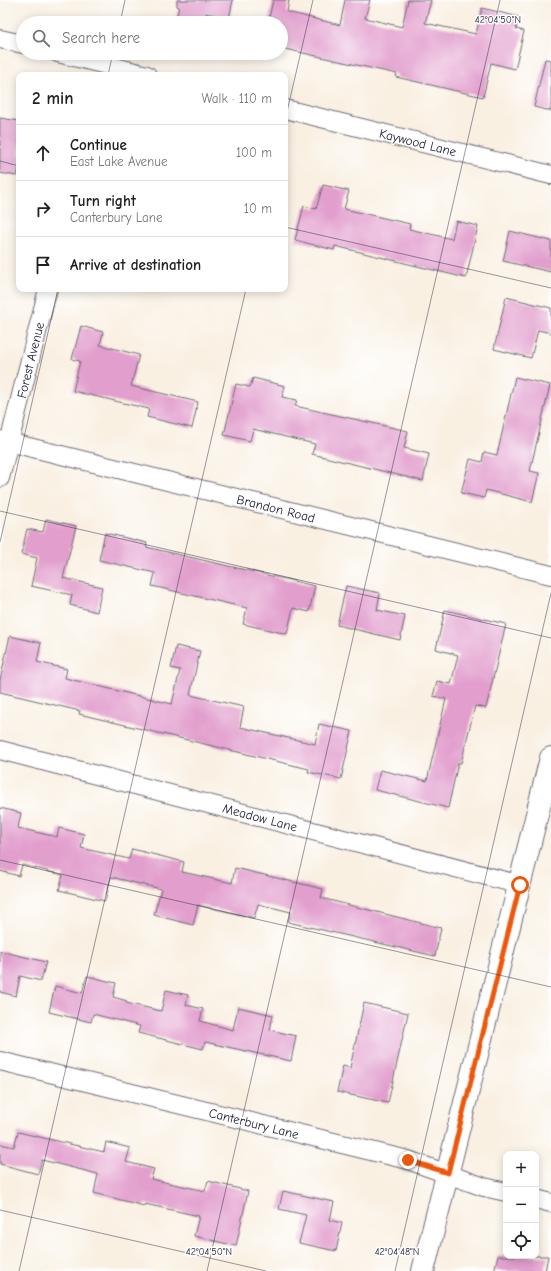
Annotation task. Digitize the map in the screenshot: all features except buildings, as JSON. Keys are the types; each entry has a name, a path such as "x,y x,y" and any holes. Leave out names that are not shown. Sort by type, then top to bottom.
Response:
{"main road":[{"path":"423,1271 551,758"}],"street":[{"path":"0,39 16,42"},
{"path":"77,60 105,70 122,72"},
{"name":"Kaywood Lane","path":"288,110 551,174"},
{"name":"Forest Avenue","path":"0,478 4,441 47,292"},
{"name":"Brandon Road","path":"4,441 551,575"},
{"name":"Meadow Lane","path":"0,750 520,885"},
{"name":"Canterbury Lane","path":"0,1060 408,1160 484,1187 503,1191"},
{"path":"539,1200 551,1203"}],"route":[{"path":"408,1160 448,1173 520,885"}]}
